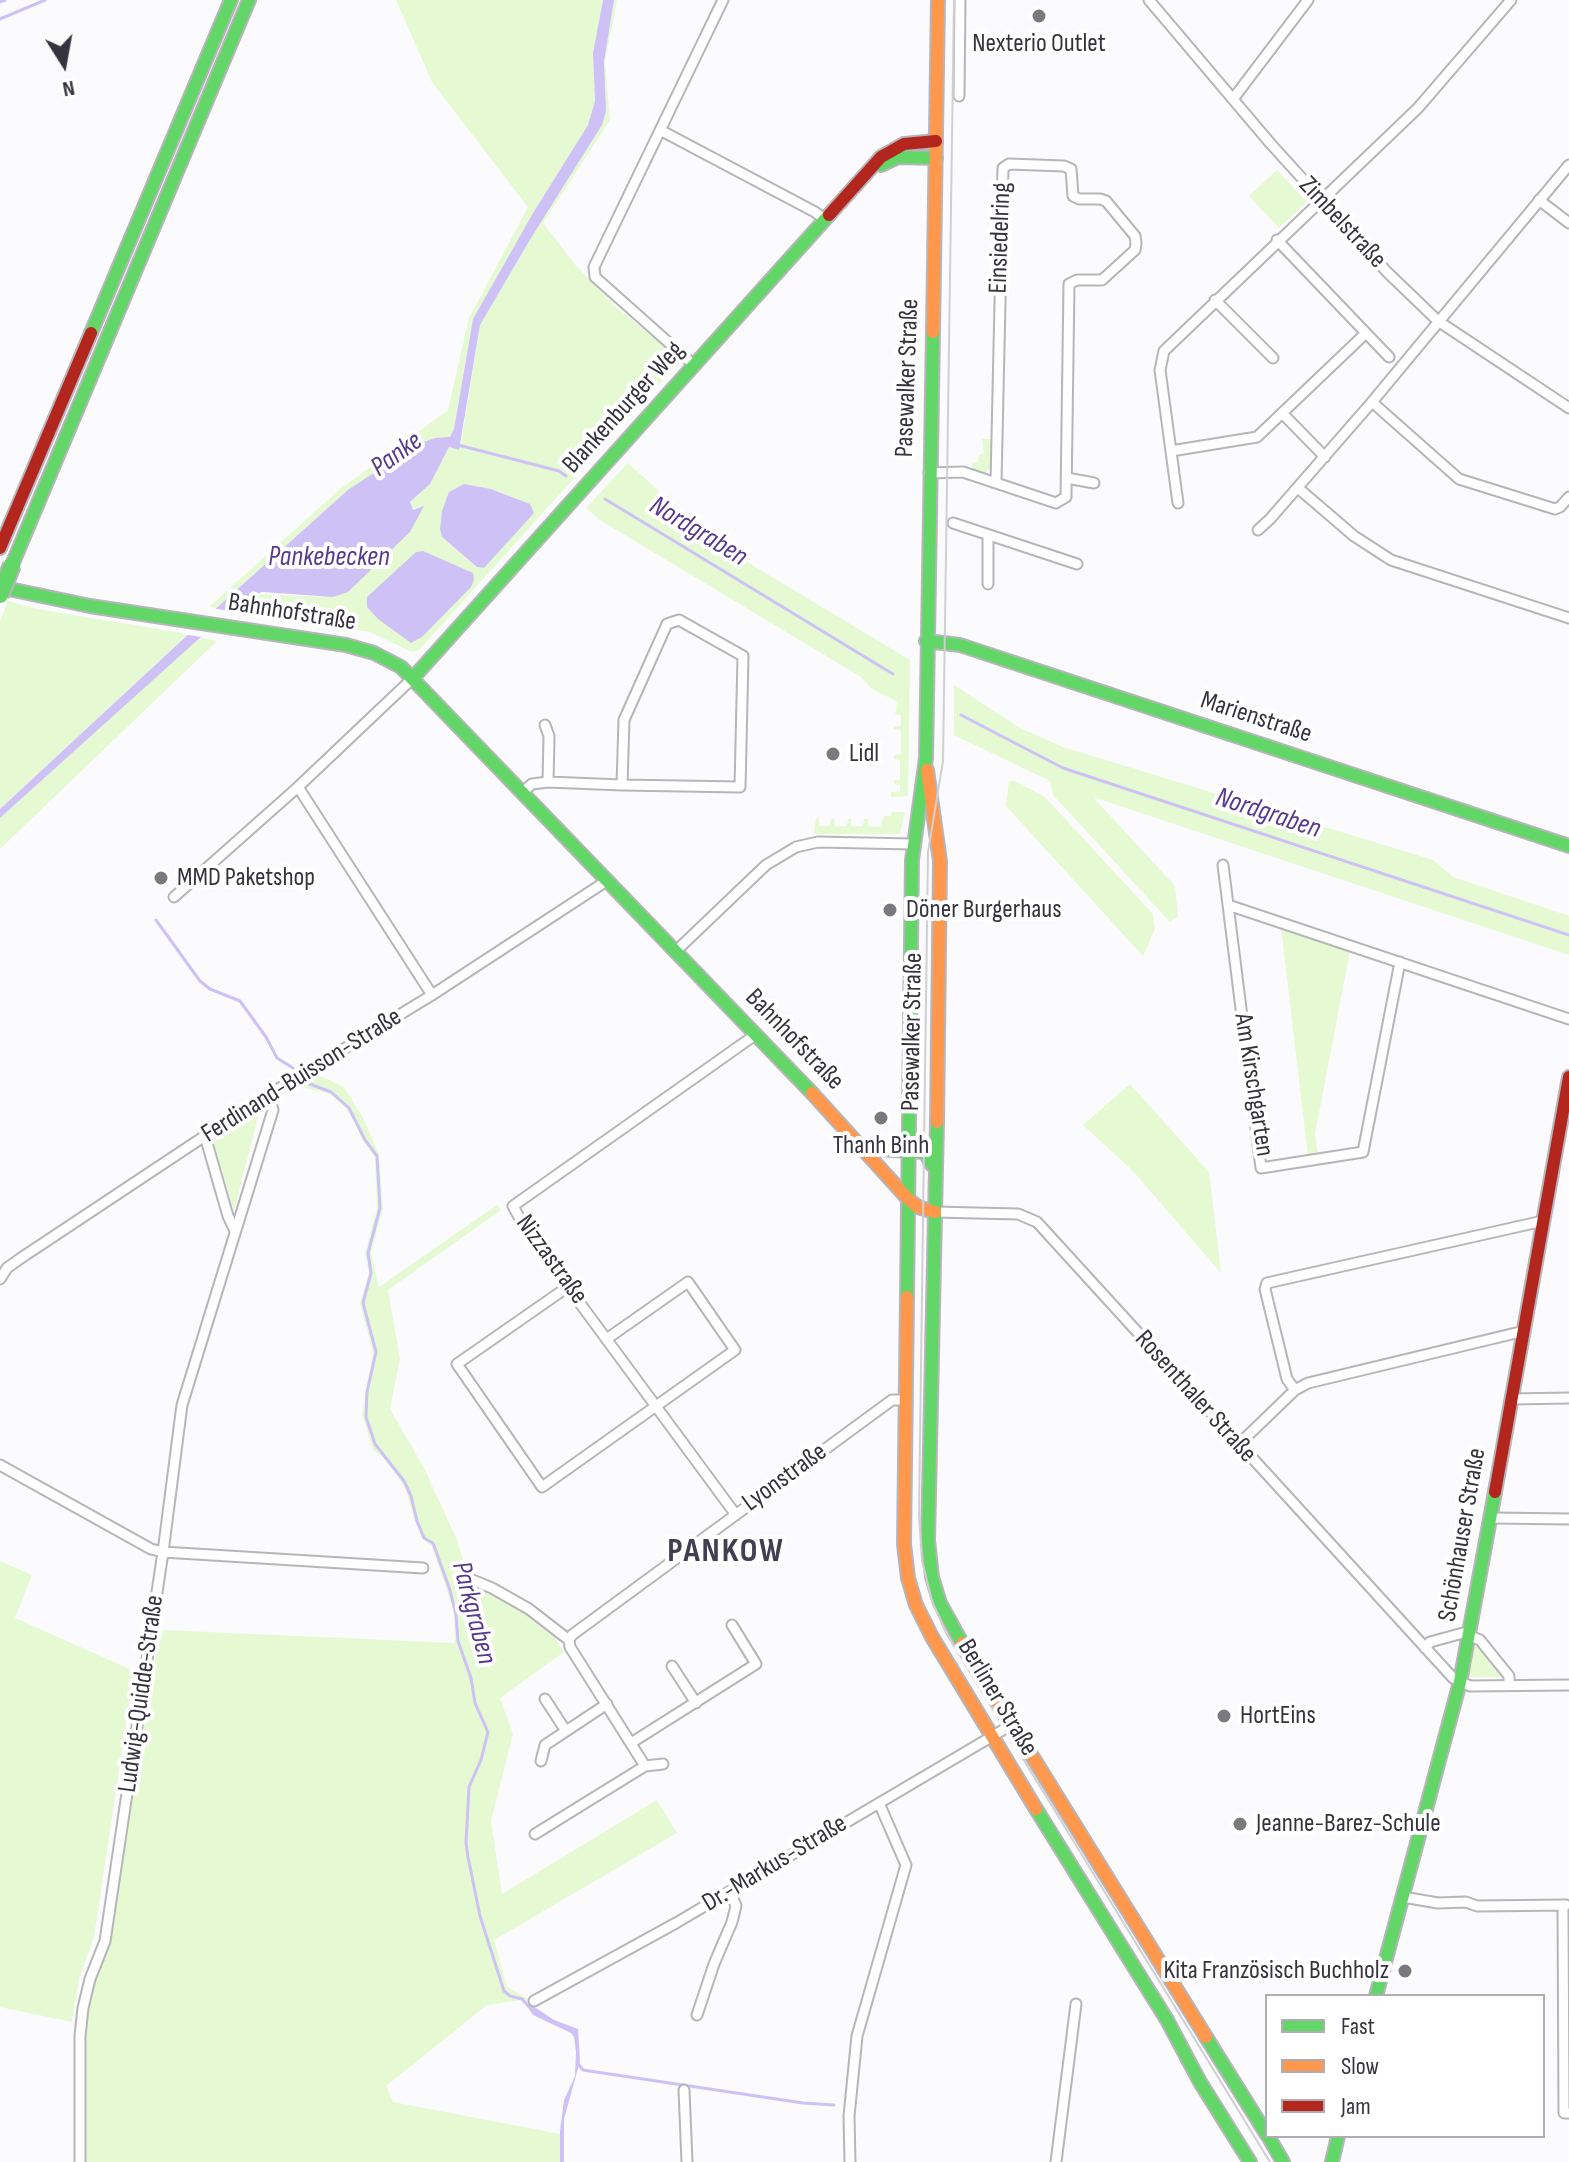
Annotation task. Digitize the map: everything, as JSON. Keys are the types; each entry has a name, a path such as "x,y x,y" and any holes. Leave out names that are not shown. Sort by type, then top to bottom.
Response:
{"main road":[{"path":"0,548 231,0"},
{"path":"0,595 249,0"},
{"name":"Pasewalker Straße","path":"935,1212 939,842 926,758 926,641 938,0"},
{"name":"Blankenburger Weg","path":"413,678 881,157 894,148 913,142 936,149"},
{"name":"Bahnhofstraße","path":"0,587 78,604 360,648 394,662 524,791 864,1148 908,1199"},
{"name":"Marienstraße","path":"926,641 960,645 1569,846"},
{"name":"Pasewalker Straße","path":"908,1199 912,844 926,758"},
{"path":"912,844 939,842"},
{"path":"911,990 937,991"},
{"name":"Schönhauser Straße","path":"1377,1994 1470,1636 1569,1077"},
{"path":"864,1148 928,1154 934,1172"},
{"path":"908,1199 918,1207 935,1212"},
{"name":"Berliner Straße","path":"908,1199 904,1544 909,1584 919,1613 1250,2162"},
{"name":"Berliner Straße","path":"935,1212 928,1558 936,1589 946,1614 1265,2132"},
{"name":"Berliner Straße","path":"1269,2138 1283,2162"},
{"path":"1332,2162 1338,2138"}],"street":[{"path":"695,366 593,272 723,0"},
{"path":"959,96 960,0"},
{"name":"Zimbelstraße","path":"1149,0 1320,200 1387,272 1438,321 1569,408"},
{"path":"1233,99 1308,0"},
{"path":"1178,503 1161,360 1164,351 1418,108 1511,0"},
{"path":"660,130 826,220"},
{"name":"Einsiedelring","path":"996,482 1003,168 1009,164 1064,166 1071,169 1073,196 1106,201 1135,236 1135,250 1102,280 1077,280 1069,284 1067,478"},
{"path":"1258,530 1372,402 1569,165"},
{"path":"1539,200 1569,223"},
{"path":"1277,240 1389,357"},
{"path":"1215,300 1273,358"},
{"path":"1171,451 1257,437 1366,333"},
{"path":"1372,402 1459,479 1555,509 1569,497"},
{"path":"1282,413 1325,457"},
{"path":"929,473 963,472 1056,503 1066,497 1067,478 1094,483"},
{"path":"1298,488 1354,536 1391,560 1569,618"},
{"path":"953,523 1077,564"},
{"path":"988,535 988,584"},
{"path":"524,791 532,784 548,782 622,785 740,787 743,656 679,620 667,624 624,720 622,785"},
{"path":"174,897 298,787 413,678"},
{"path":"545,725 549,736 548,782"},
{"path":"298,787 432,995"},
{"path":"676,951 766,865 796,847 818,842 912,844"},
{"name":"Am Kirschgarten","path":"1223,865 1261,1168 1363,1152 1400,962"},
{"name":"Ferdinand-Buisson-Straße","path":"0,1279 7,1268 21,1258 269,1094 432,995 608,880"},
{"path":"1228,905 1569,1019"},
{"name":"Nizzastraße","path":"736,1515 515,1214 515,1203 755,1035"},
{"name":"Ludwig-Quidde-Straße","path":"80,2162 80,2036 83,2008 105,1941 184,1397 273,1110 269,1094"},
{"path":"205,1136 235,1231"},
{"name":"Rosenthaler Straße","path":"935,1212 1018,1214 1037,1222 1238,1445 1460,1682"},
{"path":"1295,1390 1287,1379 1265,1289 1267,1283 1543,1221"},
{"path":"569,1286 457,1364 542,1487 735,1350 688,1282 608,1338"},
{"path":"1238,1445 1295,1390 1308,1383 1524,1331"},
{"path":"1512,1399 1569,1398"},
{"name":"Lyonstraße","path":"569,1640 892,1400 906,1400"},
{"path":"0,1465 151,1549 163,1552 423,1568"},
{"path":"1492,1518 1569,1519"},
{"path":"470,1579 529,1609 569,1640 570,1647 645,1766"},
{"path":"631,1743 756,1664 732,1625"},
{"path":"1425,1648 1430,1642 1463,1633 1480,1640 1509,1676 1509,1685"},
{"path":"672,1666 696,1703"},
{"path":"1460,1682 1470,1686 1569,1685"},
{"path":"545,1699 566,1731"},
{"path":"541,1761 545,1745 607,1704"},
{"name":"Dr.-Markus-Straße","path":"534,2001 730,1891 1013,1724"},
{"path":"535,1834 645,1766 663,1764"},
{"path":"850,2162 849,2116 857,2036 906,1868 879,1803"},
{"path":"697,2015 732,1922 736,1906 730,1891"},
{"path":"1403,1897 1438,1903 1466,1902 1477,1906 1566,1905 1564,2113 1569,2113"},
{"path":"1056,2162 1076,2004"},
{"path":"684,2090 687,2162"}],"green space":[{"path":"396,0 603,0 593,53 595,101 588,125 533,213 473,319 450,437 349,489 216,608 209,607 339,490 448,410 469,318 528,207 432,82"},
{"path":"614,0 617,0 605,62 610,120 543,223 577,267 615,306 677,357 678,363 419,650 412,652 370,632 232,611 255,594 333,597 348,592 410,532 422,506 412,510 410,502 430,484 449,447 458,450 461,444 480,325 602,125 604,62","holes":["491,489 530,504 533,513 477,567 442,538 440,529"]},
{"path":"1277,170 1307,202 1279,228 1249,196"},
{"path":"982,439 992,439 993,465 984,474 973,470 972,463 978,462 979,455 984,453"},
{"path":"628,463 703,531 747,562 910,660 908,796 891,797 891,792 900,792 900,785 894,784 894,780 900,780 900,760 894,759 894,755 901,754 901,730 894,729 894,726 901,726 901,715 895,714 898,702 872,689 861,677 600,520 586,508"},
{"path":"8,601 37,609 188,634 0,809 0,621"},
{"path":"203,638 217,641 0,849 0,818 193,643"},
{"path":"954,685 1020,728 1063,747 1433,860 1453,877 1569,916 1569,955 1093,797 1175,886 1178,916 1170,922 1053,795 1050,781 954,735"},
{"path":"1009,781 1045,797 1153,914 1155,929 1143,956 1006,806"},
{"path":"892,812 905,812 900,834 814,834 816,818 819,818 819,826 830,826 831,819 834,819 835,826 847,826 848,819 851,819 851,826 863,826 864,819 868,819 868,826 880,827 884,816 891,816"},
{"path":"1281,927 1350,951 1315,1134 1318,1156 1308,1157"},
{"path":"316,1074 344,1087 362,1116 379,1154 383,1209 371,1253 379,1287 497,1205 501,1210 388,1290 400,1359 390,1409 423,1466 457,1540 470,1584 510,1603 534,1619 554,1636 564,1652 500,1698 513,1734 491,1821 502,1894 657,1800 677,1833 494,1940 507,1987 529,1999 487,2005 386,2086 393,2102 560,2134 560,2162 82,2162 82,2036 94,1985 109,1943 150,1679 163,1630 455,1643 454,1612 432,1546 423,1539 415,1522 405,1487 383,1457 373,1450 362,1414 373,1353 360,1303 369,1273 365,1254 377,1209 375,1158 346,1108 330,1094 301,1084"},
{"path":"1130,1084 1209,1172 1221,1273 1133,1171 1083,1125"},
{"path":"260,1110 234,1210 213,1140"},
{"path":"0,1561 32,1575 15,1618 134,1671 94,1937 79,1979 72,2022 0,2007"},
{"path":"1477,1646 1500,1677 1469,1677 1474,1648"}],"water":[{"name":"Pankebecken","path":"603,0 614,0 604,62 606,111 602,125 480,325 459,450 449,447 430,484 410,502 413,510 424,506 410,532 348,592 333,597 262,592 250,596 0,818 0,809 349,489 421,443 450,437 473,319 533,213 588,125 595,101 593,53"},
{"path":"464,484 491,489 530,504 534,513 484,568 477,567 442,537 440,529 449,492"},
{"path":"423,551 473,573 474,580 471,587 422,637 411,643 378,619 367,607 367,597 416,552"},
{"path":"533,2006 554,2020 578,2029 580,2061 564,2119 564,2162 560,2162 560,2131 564,2100 575,2076 574,2037 533,2015 529,2009"}],"pier":[{"path":"211,608 237,612 208,638 182,634"}],"waterway":[{"path":"0,2 5,0"},
{"path":"0,19 45,0"},
{"name":"Nordgraben","path":"458,445 559,471 566,476"},
{"name":"Nordgraben","path":"605,499 893,674"},
{"name":"Nordgraben","path":"961,715 1063,768 1569,935"},
{"name":"Parkgraben","path":"156,920 200,981 210,989 240,1001 277,1058 293,1068"},
{"name":"Parkgraben","path":"302,1081 331,1092 349,1108 377,1156 380,1208 368,1253 371,1273 363,1303 376,1352 367,1392 366,1417 375,1444 404,1481 424,1538 433,1543 450,1590 458,1641 471,1678 475,1703 488,1732 481,1760 469,1787 468,1857 480,1916 504,1991 522,1999 531,2009"},
{"path":"579,2065 583,2070 834,2105"}],"tram line":[{"path":"954,0 943,761 928,852 919,1515 922,1561 932,1601 946,1633 1270,2162"}],"traffic: fast":[{"path":"91,333 231,0"},
{"path":"12,565 249,0"},
{"path":"881,165 898,157 936,158"},
{"path":"413,678 829,215"},
{"path":"907,1297 912,860 926,758 933,332"},
{"path":"0,595 12,565"},
{"path":"0,587 90,606 346,645 374,653 401,667 812,1093"},
{"path":"926,641 960,645 1569,846"},
{"path":"937,1122 928,1540 932,1577 940,1603 962,1643"},
{"path":"864,1148 925,1152 932,1165"},
{"path":"1377,1994 1460,1682 1495,1492"},
{"path":"1036,1809 1167,2020 1200,2082 1250,2162"},
{"path":"1206,2037 1265,2132"},
{"path":"1269,2138 1283,2162"},
{"path":"1332,2162 1338,2138"}],"traffic: slow":[{"path":"933,332 938,0"},
{"path":"927,770 940,861 937,1122"},
{"path":"812,1093 908,1199 918,1207 935,1212"},
{"path":"907,1297 904,1544 908,1578 916,1605 932,1637 1036,1809"},
{"path":"962,1643 1206,2037"}],"traffic: jam":[{"path":"829,215 881,157 904,144 936,141"},
{"path":"0,548 91,333"},
{"path":"1495,1492 1569,1077"}],"place":[{"name":"Nexterio Outlet","path":"1039,16"},
{"name":"Lidl","path":"833,754"},
{"name":"MMD Paketshop","path":"161,878"},
{"name":"Döner Burgerhaus","path":"890,910"},
{"name":"Thanh Binh","path":"881,1118"},
{"name":"HortEins","path":"1224,1716"},
{"name":"Jeanne-Barez-Schule","path":"1240,1824"},
{"name":"Kita Französisch Buchholz","path":"1405,1971"}],"district":[{"name":"PANKOW","path":"726,1552"}],"water label":[{"name":"Panke","path":"397,455"}]}
